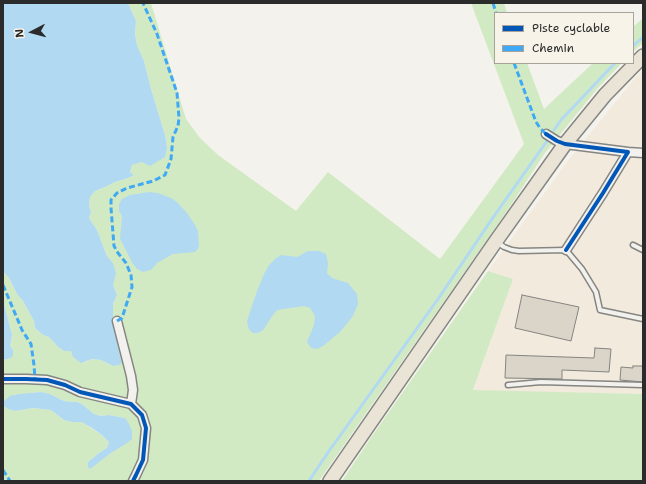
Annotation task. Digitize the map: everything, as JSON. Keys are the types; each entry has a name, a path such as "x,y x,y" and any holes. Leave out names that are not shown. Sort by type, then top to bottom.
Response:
{"main road":[{"path":"330,481 565,144 605,95 643,56"}],"street":[{"path":"546,134 565,144 643,153"},
{"path":"566,250 628,152"},
{"path":"117,321 131,376 133,390 131,404"},
{"path":"3,379 47,380 65,385 80,392 131,404 142,415 146,428 143,460 132,481"}],"lane":[{"path":"496,241 504,247 519,251 566,250 582,269 596,292 600,310 643,319"},
{"path":"633,245 643,250"},
{"path":"508,385 541,382 643,385"}],"shaded area":[{"path":"643,71 643,394 473,391 513,279 488,271 567,162 636,77"}],"green space":[{"path":"128,3 151,3 186,119 200,138 218,155 296,211 328,172 440,259 524,144 471,3 504,3 507,12 494,12 494,64 527,64 544,109 592,64 621,64 598,88 545,153 509,208 319,481 3,481 3,360 11,358 13,350 10,346 12,335 3,300 3,271 23,301 34,321 35,328 43,335 49,337 64,351 71,351 85,362 92,359 101,360 113,366 115,338 113,326 113,304 117,295 113,285 113,263 107,256 97,230 89,218 91,212 89,205 90,197 95,191 133,175 130,172 132,165 142,162 167,148 165,135 144,61 137,45 135,34 136,21","holes":["41,392 50,394 64,401 82,404 94,414 101,416 109,415 125,418 118,448 90,468 88,462 107,448 109,442 102,435 81,422 64,420 51,410 33,408 15,411 8,409 31,393"]},
{"path":"643,18 643,43 634,51 634,26"},
{"path":"488,271 513,279 473,390 643,394 643,481 342,481"}],"water":[{"path":"3,3 128,3 136,21 135,34 137,45 144,61 165,135 167,148 165,157 150,166 142,162 132,165 130,172 134,175 95,191 90,197 89,205 91,212 89,218 97,230 107,256 113,263 116,273 113,285 117,295 113,304 113,326 122,364 113,366 101,360 92,359 81,363 73,357 71,351 64,351 58,347 49,337 43,335 35,328 34,321 23,301 3,271"},
{"path":"149,192 158,193 177,202 195,225 198,231 199,245 195,252 173,254 157,263 151,270 143,272 137,269 133,264 120,239 122,216 119,211 119,204 122,199 130,195"},
{"path":"308,251 319,251 326,254 328,263 327,273 332,278 348,283 357,294 358,304 353,316 340,332 317,349 311,348 307,342 314,325 315,316 310,308 304,306 277,310 263,330 258,333 253,333 249,330 247,321 257,291 269,265 281,255 297,257"},
{"path":"3,300 12,335 10,346 13,350 13,355 11,358 3,360"},
{"path":"41,392 50,394 64,401 82,404 94,414 125,418 132,431 132,439 90,469 88,467 88,462 107,448 109,442 102,435 81,422 64,420 51,410 33,408 15,411 4,406 4,401 10,396"}],"building":[{"path":"522,295 579,307 571,341 515,328"},
{"path":"595,348 611,349 609,372 562,370 562,379 505,378 506,355 594,358"},
{"path":"633,366 643,366 643,382 620,380 621,367 633,368"}],"waterway":[{"path":"634,45 643,37"},
{"path":"554,130 561,120 614,64"},
{"path":"309,481 438,299 547,141"}],"marked path":[{"path":"117,321 122,318 132,287 131,275 126,263 114,246 111,200 117,193 127,188 153,181 165,175 171,159 173,137 178,126 179,118 177,93 157,34 143,3"},
{"path":"493,3 496,12"},
{"path":"514,64 536,122 546,134"},
{"path":"3,285 22,330 31,344 35,379"},
{"path":"3,470 10,481"}],"cycle path":[{"path":"546,134 565,144 628,152 566,250"},
{"path":"3,379 47,380 65,385 80,392 131,404 142,415 146,428 143,460 133,481"}]}
